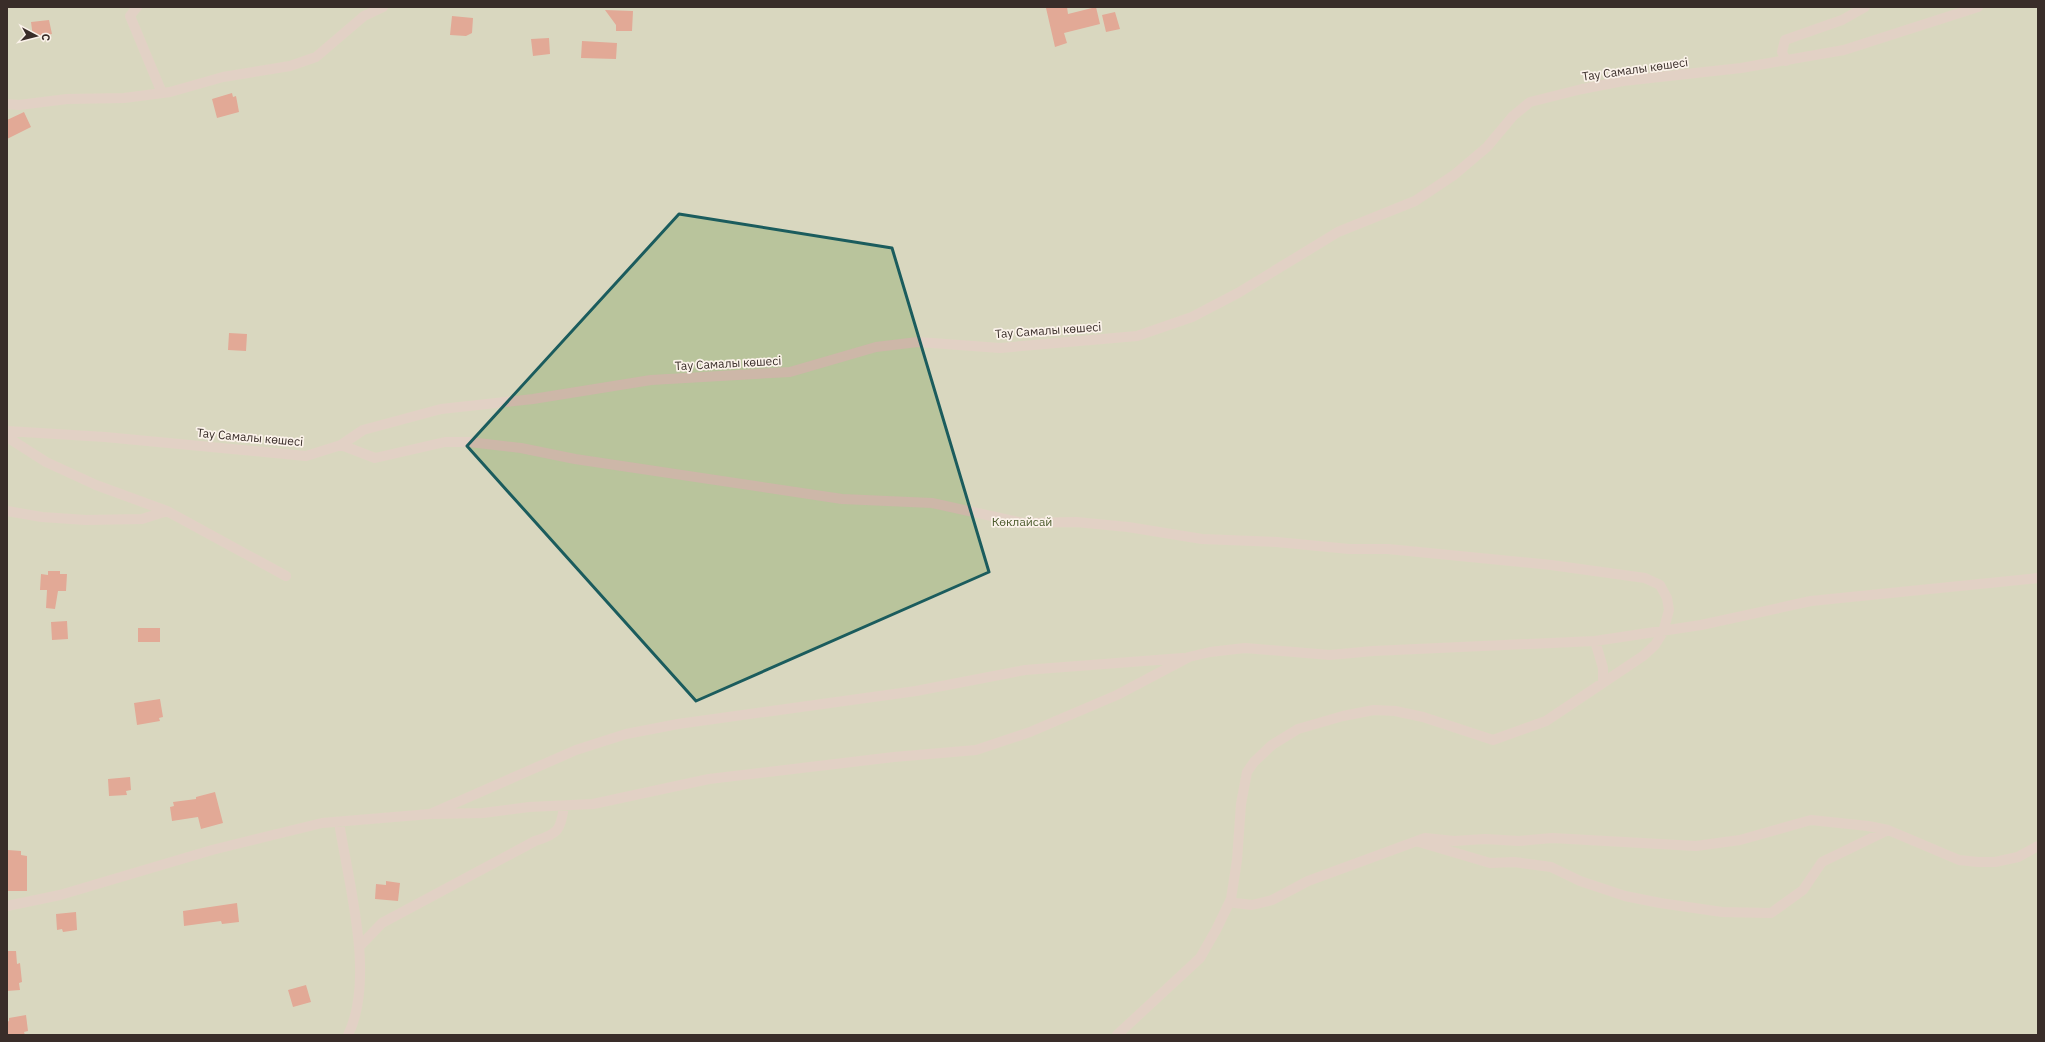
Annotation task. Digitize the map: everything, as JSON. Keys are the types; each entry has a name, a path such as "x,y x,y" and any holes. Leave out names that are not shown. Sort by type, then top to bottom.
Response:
{"street":[{"path":"137,7 130,16 162,93"},
{"path":"8,105 19,106 67,99 124,98 162,93 223,77 290,66 316,58 364,16 383,7"},
{"path":"1786,61 1782,52 1785,40 1842,20 1865,7"},
{"name":"Тау Самалы көшесі","path":"7,431 105,437 306,456 341,445 363,430 441,408 533,399 651,380 790,372 876,347 918,342 1000,348 1137,336 1192,318 1238,293 1338,232 1415,201 1454,175 1487,146 1513,116 1530,102 1582,89 1623,81 1786,61 1844,50 1978,7"},
{"path":"7,437 46,462 96,485 167,511 286,576"},
{"path":"341,445 375,458 445,442 468,442 521,448 575,459 842,500 932,503 1023,522 1076,522 1202,539 1277,542 1349,549 1388,548 1551,565 1645,578 1660,585 1667,598 1669,610 1663,632 1655,645 1643,656 1546,721 1493,740 1423,716 1395,711 1374,710 1343,716 1298,729 1272,745 1254,762 1247,772 1241,804 1238,860 1230,900 1216,930 1200,958 1117,1035"},
{"path":"7,511 42,517 86,520 142,519 167,511"},
{"path":"430,814 576,750 626,734 678,724 916,692 1025,670 1189,657 1210,652 1245,648 1330,655 1373,651 1595,641 1663,632 1811,601 2038,578"},
{"path":"1595,641 1603,668 1603,683"},
{"path":"7,906 60,895 212,850 322,823 430,814 483,813 529,807 593,804 709,779 894,757 976,750 1030,732 1117,695 1189,657"},
{"path":"360,946 382,923 535,841 553,835 561,825 564,806"},
{"path":"1230,900 1252,905 1272,900 1308,881 1425,838 1454,841 1485,839 1519,841 1552,838 1696,846 1740,840 1811,820 1868,826 1888,830 1959,860 1995,862 2018,857 2038,846"},
{"path":"339,822 360,946 357,1003 348,1035"},
{"path":"1417,841 1490,863 1514,862 1551,867 1580,881 1639,899 1722,912 1771,913 1803,890 1822,862 1888,830"}],"highlighted area":[{"path":"679,214 892,248 989,572 696,701 467,446"}],"green space":[{"name":"Көклайсай","path":"7,7 2038,7 2038,1035 7,1035"}],"building":[{"path":"1067,7 1068,14 1096,7 1100,24 1064,33 1067,43 1055,47 1046,8"},
{"path":"605,10 633,11 632,31 616,31 616,25"},
{"path":"1115,12 1120,29 1106,32 1102,15"},
{"path":"452,16 473,18 472,33 466,36 450,35"},
{"path":"49,20 52,34 33,37 31,22"},
{"path":"549,38 550,54 533,56 531,39"},
{"path":"582,41 617,43 616,59 581,58"},
{"path":"232,93 233,97 236,96 239,112 217,118 212,99"},
{"path":"24,112 31,127 7,139 7,120"},
{"path":"229,333 247,334 246,351 228,350"},
{"path":"48,571 60,571 60,574 67,574 66,591 58,591 55,609 46,608 47,590 40,590 41,574 48,575"},
{"path":"67,621 68,639 52,640 51,622"},
{"path":"138,628 160,628 160,642 138,642"},
{"path":"160,699 163,717 159,718 160,721 137,725 134,703"},
{"path":"130,777 131,790 126,791 127,795 109,796 108,779"},
{"path":"215,792 223,823 201,829 198,817 172,821 170,807 174,806 173,802 196,799 196,797"},
{"path":"8,850 21,851 21,855 27,856 27,891 7,891"},
{"path":"386,881 400,883 398,901 375,899 376,884 386,885"},
{"path":"237,903 239,922 222,924 221,921 184,926 183,911"},
{"path":"76,912 77,930 63,932 62,929 57,930 56,914"},
{"path":"7,951 16,951 17,964 20,963 22,982 19,983 20,990 7,991"},
{"path":"306,985 311,1002 293,1007 288,990"},
{"path":"26,1015 28,1031 24,1032 25,1035 7,1035 7,1022 9,1021 9,1018"}]}
